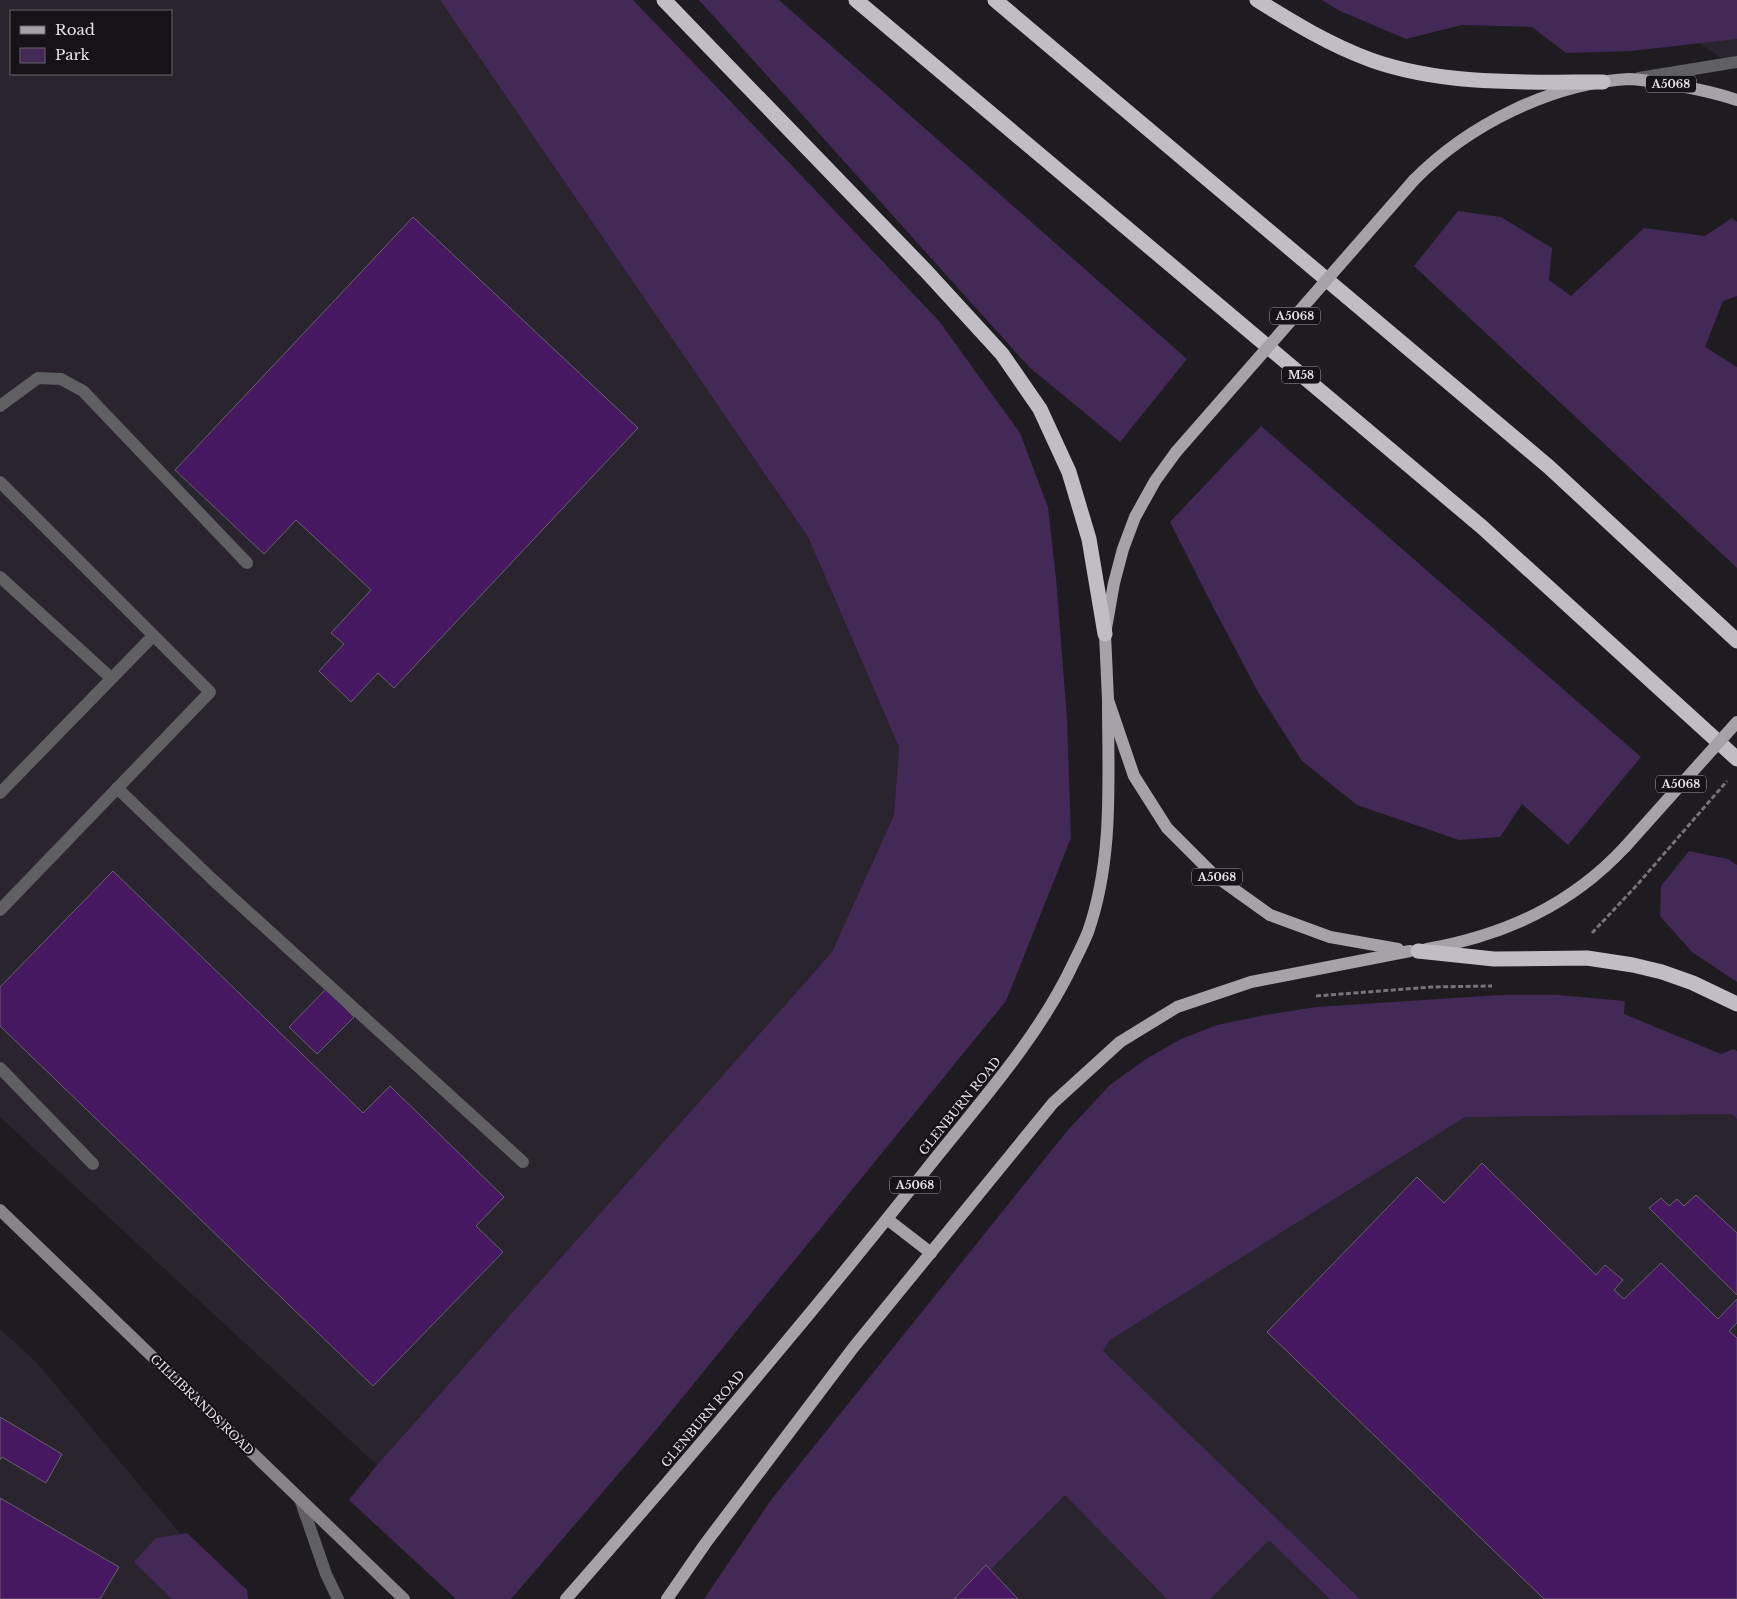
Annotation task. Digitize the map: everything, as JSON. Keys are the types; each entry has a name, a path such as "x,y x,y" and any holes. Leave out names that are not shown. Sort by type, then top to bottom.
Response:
{"highway":[{"path":"664,0 926,271 1008,362 1040,409 1069,472 1089,539 1105,634"},
{"name":"M58","path":"856,0 1482,527 1737,760"},
{"path":"995,0 1549,467 1737,641"},
{"path":"1257,0 1306,31 1334,45 1371,60 1411,71 1449,77 1520,82 1603,82"},
{"path":"1414,951 1494,958 1587,958 1634,965 1693,983 1737,1004"}],"main road":[{"name":"A5068","path":"1414,951 1330,937 1270,915 1214,875 1167,828 1134,776 1108,700 1105,634 1121,558 1135,517 1155,481 1176,452 1414,180 1448,149 1506,114 1551,96 1603,82 1632,79 1680,85 1737,100"},
{"name":"GLENBURN ROAD","path":"566,1599 733,1406 887,1219 1024,1047 1062,987 1087,934 1100,892 1107,844 1108,700"},
{"name":"A5068","path":"667,1599 704,1544 836,1372 1053,1103 1120,1042 1177,1007 1251,982 1459,944 1515,924 1544,910 1580,888 1606,867 1737,722"},
{"path":"887,1219 931,1254"}],"street":[{"path":"1632,79 1737,62"},
{"path":"0,406 38,378 61,379 83,392 247,563"},
{"path":"0,482 210,692 0,910"},
{"path":"0,577 111,678"},
{"path":"0,793 153,636"},
{"path":"117,788 212,879 523,1162"},
{"path":"0,1068 93,1164"},
{"name":"GILLIBRANDS ROAD","path":"0,1210 404,1599"},
{"path":"300,1499 326,1574 338,1599"}],"path":[{"path":"1589,935 1637,885 1731,777"},
{"path":"1308,997 1430,987 1498,986"}],"shaded area":[{"path":"0,0 440,0 808,537 899,747 894,815 832,952 377,1465 0,1117"},
{"path":"1737,0 1737,69 1690,37"},
{"path":"1463,1113 1737,1114 1737,1599 858,1599 1106,1338"},
{"path":"0,1329 37,1363 235,1599 0,1599"}],"green space":[{"path":"440,0 633,0 939,321 1020,433 1048,507 1056,578 1067,718 1071,838 1006,1001 656,1430 511,1599 456,1599 349,1500 377,1465 832,952 894,815 899,747 808,537"},
{"path":"699,0 779,0 1187,359 1120,442 1029,367"},
{"path":"1322,0 1737,0 1737,39 1631,51 1566,53 1532,27 1462,25 1406,39 1338,10"},
{"path":"1458,211 1501,217 1552,248 1549,280 1571,296 1644,228 1705,236 1732,218 1737,222 1737,296 1723,301 1705,347 1737,367 1737,568 1414,266"},
{"path":"1261,426 1641,757 1568,845 1522,804 1500,837 1459,840 1357,805 1302,761 1258,692 1170,522"},
{"path":"1689,851 1728,859 1737,865 1737,982 1692,952 1660,916 1661,886"},
{"path":"1500,995 1558,995 1625,1001 1624,1014 1721,1054 1733,1049 1737,1051 1737,1119 1732,1114 1465,1117 1110,1340 1103,1351 1360,1599 1330,1599 1269,1540 1210,1599 1167,1599 1065,1495 961,1599 704,1599 771,1500 1067,1131 1110,1085 1146,1059 1181,1039 1217,1025 1316,1007"},
{"path":"187,1533 247,1590 248,1599 172,1599 134,1562 156,1538"}],"building":[{"path":"413,217 638,428 394,688 378,673 351,702 319,671 344,644 331,633 371,590 296,520 264,554 175,470"},
{"path":"113,871 363,1113 390,1086 504,1197 476,1226 503,1252 373,1386 0,1026 0,987"},
{"path":"326,989 354,1017 317,1054 289,1027"},
{"path":"1482,1163 1596,1275 1605,1265 1623,1280 1614,1290 1624,1299 1661,1263 1718,1319 1737,1299 1737,1323 1729,1331 1737,1338 1737,1599 1544,1599 1267,1332 1417,1177 1444,1203"},
{"path":"1696,1195 1737,1233 1737,1295 1649,1208 1661,1198 1669,1206 1677,1199 1684,1206"},
{"path":"0,1417 62,1454 46,1483 2,1457 0,1460"},
{"path":"0,1498 119,1567 100,1599 0,1599"},
{"path":"986,1565 1018,1599 954,1599"}]}
